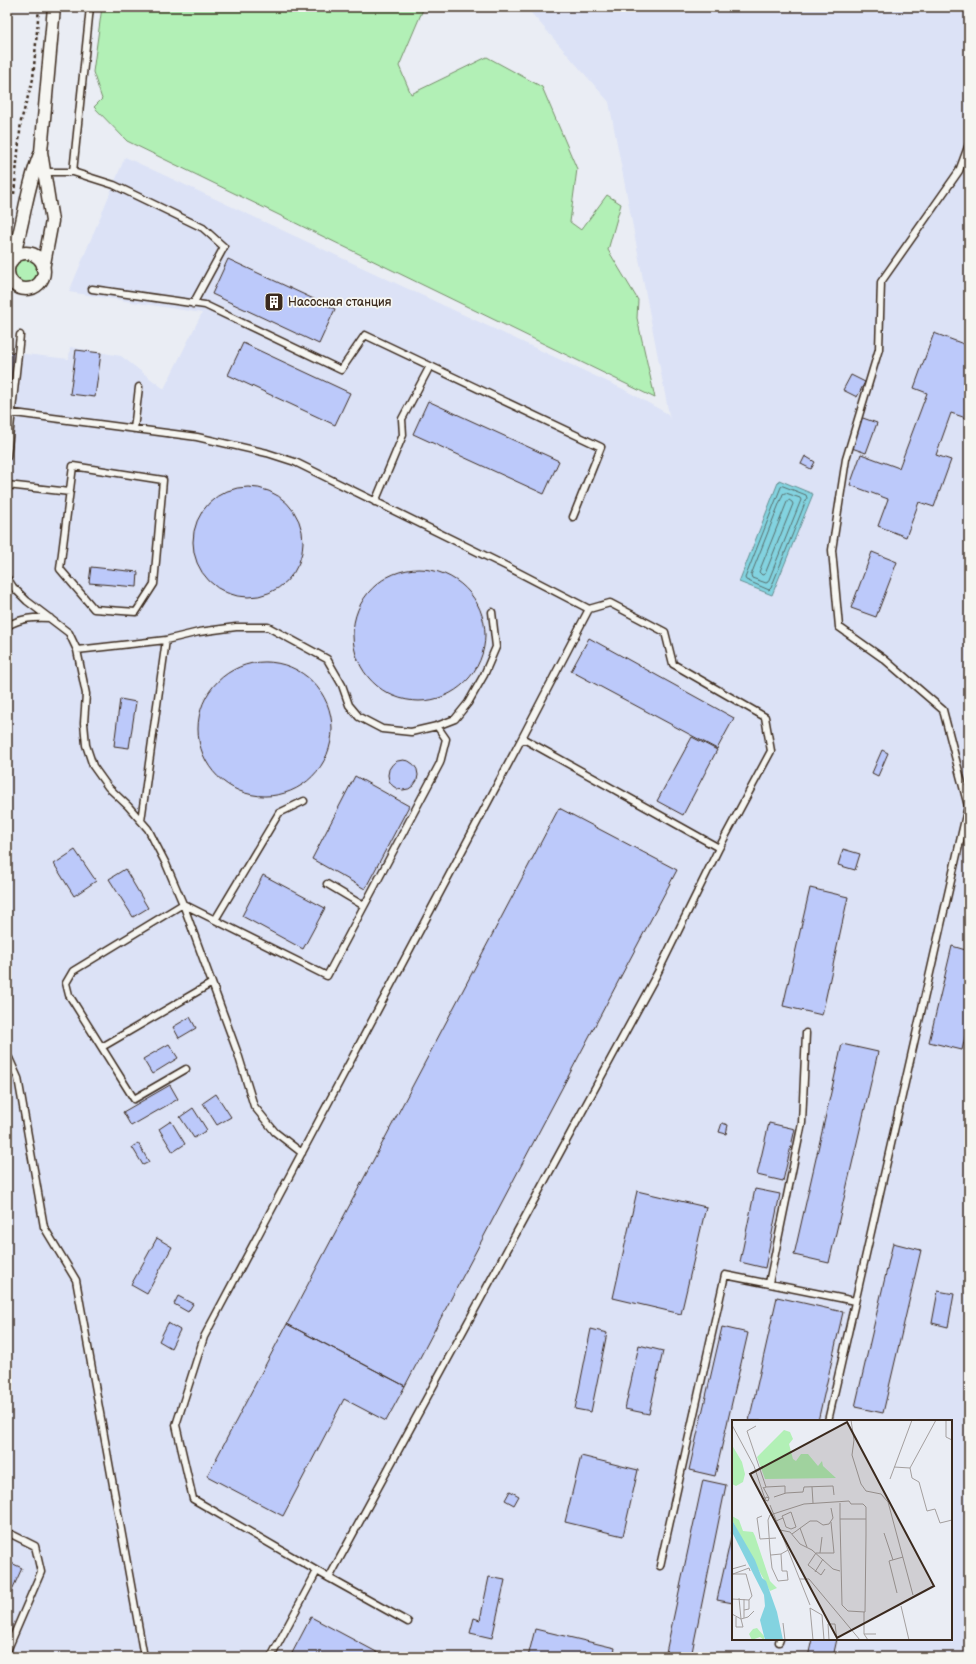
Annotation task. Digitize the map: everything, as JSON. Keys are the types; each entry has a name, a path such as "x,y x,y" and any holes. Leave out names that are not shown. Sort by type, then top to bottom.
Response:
{"street":[{"path":"41,152 33,170 18,243 9,265 8,276 14,284 22,289 27,289 37,285 41,280 52,222 41,152 54,7"},
{"path":"12,260 20,254 30,254 39,259 43,269"}],"lane":[{"path":"73,172 90,7"},
{"path":"828,1420 968,806 943,710 884,659 839,627 832,550 846,459 879,349 881,282 959,171 969,144"},
{"path":"44,172 73,172 114,185 203,228 224,247 193,304"},
{"path":"92,290 205,305 341,370 365,335 601,447 573,517"},
{"path":"7,457 9,412 20,334"},
{"path":"375,502 403,435 402,419 430,366"},
{"path":"134,428 140,387"},
{"path":"9,412 197,437 267,453 295,462 504,564 589,609 610,603 665,632 673,664 765,717 771,751 719,848 658,972 329,1578"},
{"path":"73,466 163,480 154,584 136,612 94,609 60,570 70,492 73,466"},
{"path":"7,485 70,492"},
{"path":"7,578 27,601 68,633 78,650 86,694 84,723 86,745 94,766 108,787 128,806 148,829 166,864 183,904 238,1054 254,1106 275,1132 302,1153"},
{"path":"408,1622 193,1499 176,1425 204,1337 589,609"},
{"path":"78,650 166,640 199,632 236,627 268,627 327,659 342,686 348,705 360,717 382,728 411,732 437,726 455,719 468,703 484,675 496,647 492,612"},
{"path":"7,626 18,620 34,617 50,618"},
{"path":"141,821 166,640"},
{"path":"183,904 327,976 440,763 446,740 437,726"},
{"path":"522,738 719,848"},
{"path":"215,920 279,813 304,801"},
{"path":"327,884 364,906"},
{"path":"183,904 73,971 66,983 69,995 134,1099 186,1069"},
{"path":"102,1047 212,983"},
{"path":"769,1283 802,1123 806,1033"},
{"path":"7,1057 9,1058 18,1078 44,1227 76,1280 144,1657"},
{"path":"660,1566 725,1275 855,1301"},
{"path":"7,1532 35,1546 41,1572 7,1651"},
{"path":"271,1657 317,1571"}],"path":[{"path":"14,197 21,121 33,79 39,7"}],"shaded area":[{"path":"526,7 969,7 969,1657 7,1657 7,352 69,359 70,347 121,356 164,389 202,313 69,292 125,157 623,389 668,414 670,420 609,102"}],"green space":[{"path":"102,7 424,7 399,66 411,94 487,57 542,87 577,169 570,222 581,230 607,195 621,204 608,250 638,300 637,318 655,398 127,141 94,107 102,99 93,72"},
{"path":"26,258 35,262 39,271 35,280 26,284 17,280 13,271 17,262"}],"water":[{"path":"779,480 813,494 772,595 739,582"}],"building":[{"name":"Насосная станция","path":"228,259 335,309 319,344 212,294"},
{"path":"934,333 969,346 969,419 951,413 936,455 951,460 934,507 919,502 906,537 878,526 888,499 850,485 861,454 899,468 927,393 914,388"},
{"path":"243,343 350,393 335,425 228,375"},
{"path":"76,350 101,353 95,397 70,394"},
{"path":"7,352 20,353 17,381 7,380"},
{"path":"851,375 865,382 857,397 843,390"},
{"path":"428,401 559,461 544,494 413,434"},
{"path":"860,417 877,423 866,453 849,447"},
{"path":"805,456 815,462 811,469 801,464"},
{"path":"248,487 259,488 269,492 287,503 298,521 302,531 302,553 298,563 287,581 269,592 259,596 248,597 237,596 227,592 209,581 198,563 194,553 193,542 194,531 198,521 209,503 227,492 237,488"},
{"path":"872,552 897,562 876,617 851,608"},
{"path":"91,567 138,572 137,587 89,583"},
{"path":"425,569 444,574 456,580 466,588 474,598 480,610 484,622 484,648 480,660 474,672 466,682 456,690 444,696 432,700 413,701 394,696 382,690 372,682 364,672 358,660 354,648 353,629 358,610 364,598 372,588 382,580 394,574 406,570"},
{"path":"589,638 734,718 717,749 571,671"},
{"path":"265,662 290,667 312,682 327,704 332,729 327,754 312,776 290,791 265,796 240,791 218,776 203,754 198,729 203,704 218,682 240,667"},
{"path":"120,699 136,702 129,748 114,746"},
{"path":"692,737 717,750 683,815 657,801"},
{"path":"882,750 888,753 878,776 872,773"},
{"path":"403,760 414,764 418,775 414,786 403,790 392,786 388,775 392,764"},
{"path":"355,776 409,806 365,889 312,859"},
{"path":"559,808 677,870 405,1386 287,1324"},
{"path":"843,849 860,854 855,870 838,865"},
{"path":"75,850 96,881 74,896 54,864"},
{"path":"125,869 148,908 133,917 109,879"},
{"path":"263,875 325,908 303,949 242,916"},
{"path":"810,888 848,897 822,1015 783,1006"},
{"path":"952,946 969,951 969,1020 962,1050 929,1042"},
{"path":"190,1017 196,1028 179,1038 173,1027"},
{"path":"169,1044 178,1058 152,1074 143,1059"},
{"path":"842,1044 878,1052 829,1263 794,1255"},
{"path":"170,1085 178,1099 131,1126 123,1112"},
{"path":"216,1094 231,1117 217,1125 203,1103"},
{"path":"193,1108 207,1130 194,1138 180,1117"},
{"path":"171,1121 185,1144 173,1152 159,1129"},
{"path":"722,1123 728,1125 726,1134 719,1132"},
{"path":"769,1123 795,1129 783,1181 757,1175"},
{"path":"138,1143 149,1162 143,1165 132,1147"},
{"path":"755,1189 780,1194 765,1268 740,1262"},
{"path":"637,1191 706,1207 681,1314 613,1298"},
{"path":"157,1238 172,1247 147,1294 131,1285"},
{"path":"893,1243 921,1250 883,1413 855,1407"},
{"path":"938,1291 954,1294 948,1327 932,1323"},
{"path":"178,1296 193,1304 188,1312 174,1304"},
{"path":"777,1297 843,1312 818,1420 749,1420"},
{"path":"168,1323 180,1330 171,1348 159,1341"},
{"path":"287,1324 405,1386 386,1421 344,1399 283,1516 207,1476"},
{"path":"722,1327 748,1333 715,1476 689,1470"},
{"path":"591,1329 607,1333 591,1412 575,1409"},
{"path":"639,1345 663,1351 649,1414 625,1409"},
{"path":"581,1456 638,1470 623,1536 565,1522"},
{"path":"703,1480 726,1485 691,1657 665,1657"},
{"path":"510,1491 519,1496 514,1505 505,1500"},
{"path":"732,1533 732,1603 717,1600"},
{"path":"7,1561 22,1568 7,1601"},
{"path":"489,1577 505,1580 492,1638 470,1633 474,1618 480,1620"},
{"path":"311,1617 384,1656 290,1657"},
{"path":"535,1629 615,1648 613,1657 528,1657"},
{"path":"812,1640 837,1640 833,1657 808,1657"}],"place":[{"name":"Насосная станция","path":"274,302"}]}
